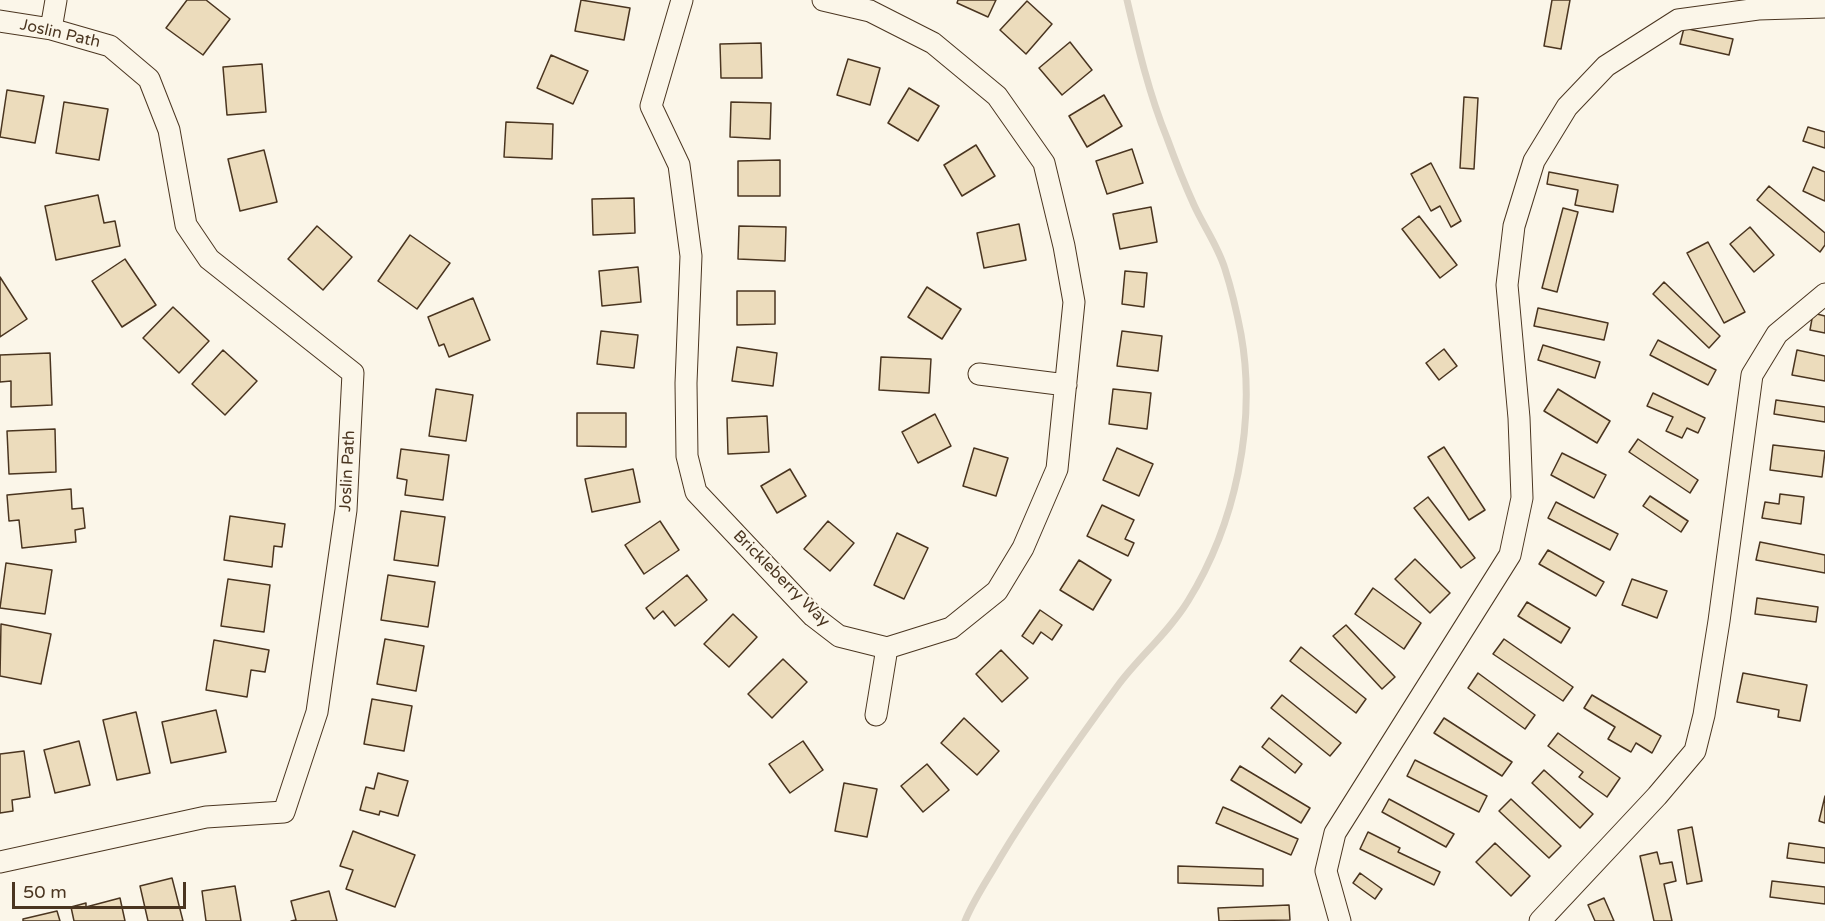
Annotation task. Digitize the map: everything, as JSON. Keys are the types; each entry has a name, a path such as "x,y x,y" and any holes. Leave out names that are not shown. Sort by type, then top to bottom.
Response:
{"street":[{"path":"51,29 56,0"},
{"name":"Brickleberry Way","path":"682,0 651,106 679,165 691,256 686,383 687,456 696,492 813,616 839,636 887,648"},
{"path":"823,0 870,11 933,43 998,96 1044,163 1064,246 1074,302 1057,469 1023,548 997,591 951,628 887,648 876,715"},
{"path":"1340,921 1326,871 1335,833 1510,555 1522,498 1519,418 1508,285 1514,226 1534,161 1567,107 1606,66 1678,20 1758,9 1825,7"},
{"name":"Joslin Path","path":"0,21 51,29 110,46 149,79 169,130 186,225 209,259 353,373 346,510 317,712 284,812 206,817 0,862"},
{"path":"1540,921 1657,796 1695,751 1704,715 1719,621 1752,375 1777,333 1825,294"},
{"path":"979,374 1066,385"}],"building":[{"path":"187,0 206,0 230,19 203,55 166,28"},
{"path":"581,0 630,8 624,40 575,31"},
{"path":"958,0 996,0 988,17 957,3"},
{"path":"1552,0 1570,0 1561,49 1544,46"},
{"path":"1027,1 1052,24 1026,54 1000,30"},
{"path":"1684,28 1733,39 1729,55 1680,44"},
{"path":"1070,42 1092,70 1062,95 1039,68"},
{"path":"761,43 762,78 721,78 720,44"},
{"path":"551,55 588,71 573,104 537,88"},
{"path":"848,59 880,68 870,105 837,95"},
{"path":"262,64 266,112 227,115 223,67"},
{"path":"909,88 939,106 918,141 888,123"},
{"path":"7,90 44,96 35,143 0,137"},
{"path":"1104,95 1122,126 1087,147 1069,116"},
{"path":"1464,97 1478,98 1474,169 1460,168"},
{"path":"64,102 108,109 99,160 56,153"},
{"path":"731,102 771,103 770,139 730,137"},
{"path":"506,122 553,124 552,159 504,157"},
{"path":"1808,127 1825,132 1825,148 1803,141"},
{"path":"976,145 995,176 962,196 944,165"},
{"path":"1132,149 1143,183 1107,194 1096,161"},
{"path":"264,150 277,202 240,211 228,159"},
{"path":"780,160 780,196 738,196 738,161"},
{"path":"1431,163 1461,221 1451,227 1440,206 1431,211 1411,174"},
{"path":"1813,167 1825,172 1825,201 1803,191"},
{"path":"1549,172 1618,185 1613,212 1575,205 1578,190 1547,184"},
{"path":"1769,186 1825,233 1825,245 1820,252 1757,200"},
{"path":"98,195 104,223 115,221 120,246 56,260 45,206"},
{"path":"634,198 635,233 593,235 592,199"},
{"path":"1151,207 1157,242 1120,249 1113,214"},
{"path":"1563,208 1578,212 1557,292 1542,288"},
{"path":"1419,216 1457,265 1440,278 1402,229"},
{"path":"1019,224 1026,260 984,268 977,233"},
{"path":"317,226 352,257 323,290 288,259"},
{"path":"739,226 786,227 785,261 738,259"},
{"path":"1750,227 1774,255 1754,272 1730,244"},
{"path":"410,235 450,263 417,309 378,281"},
{"path":"1708,242 1745,312 1724,323 1687,253"},
{"path":"125,259 156,305 122,327 92,281"},
{"path":"638,267 641,302 602,306 599,271"},
{"path":"1125,271 1147,273 1144,307 1122,304"},
{"path":"0,277 27,319 0,337"},
{"path":"1664,282 1720,336 1709,348 1653,294"},
{"path":"927,287 961,309 942,339 908,317"},
{"path":"737,291 775,291 775,324 737,325"},
{"path":"473,298 490,340 449,357 444,344 439,346 428,317"},
{"path":"173,307 209,341 179,373 143,338"},
{"path":"1538,308 1608,323 1604,340 1534,326"},
{"path":"1813,313 1825,316 1825,333 1810,330"},
{"path":"601,331 638,335 634,368 597,364"},
{"path":"1122,331 1162,336 1158,371 1117,366"},
{"path":"1658,340 1716,370 1708,385 1650,355"},
{"path":"1543,345 1600,362 1595,378 1538,360"},
{"path":"737,347 777,353 773,386 732,381"},
{"path":"1444,349 1457,366 1439,380 1426,363"},
{"path":"223,350 257,381 225,415 192,384"},
{"path":"1797,350 1825,356 1825,381 1792,375"},
{"path":"50,353 52,405 11,407 11,381 0,382 0,355"},
{"path":"881,357 931,359 929,393 879,390"},
{"path":"436,389 473,395 466,441 429,436"},
{"path":"1113,389 1151,393 1147,429 1109,424"},
{"path":"1558,389 1610,421 1597,443 1544,411"},
{"path":"1653,393 1705,418 1698,433 1687,428 1682,438 1666,431 1673,417 1647,406"},
{"path":"1776,400 1825,407 1825,422 1774,414"},
{"path":"577,413 626,413 626,447 577,446"},
{"path":"935,414 951,446 918,463 902,432"},
{"path":"767,416 769,452 728,454 727,418"},
{"path":"55,429 56,472 9,474 7,431"},
{"path":"1638,439 1698,480 1690,493 1629,452"},
{"path":"1773,445 1825,451 1822,477 1770,470"},
{"path":"1444,447 1485,510 1469,520 1428,457"},
{"path":"974,448 1008,458 996,496 963,486"},
{"path":"1117,448 1153,464 1139,496 1103,480"},
{"path":"401,449 449,455 443,500 405,495 407,480 397,478"},
{"path":"1562,453 1606,475 1594,498 1551,475"},
{"path":"633,469 640,502 592,512 585,479"},
{"path":"790,469 806,496 777,513 761,486"},
{"path":"71,489 72,509 83,508 85,528 75,530 76,542 22,548 19,520 9,521 7,495"},
{"path":"1780,494 1804,497 1801,524 1762,518 1765,502 1779,504"},
{"path":"1650,496 1688,521 1681,532 1643,506"},
{"path":"1428,497 1475,558 1461,568 1414,508"},
{"path":"1556,502 1618,534 1610,550 1548,518"},
{"path":"1102,505 1134,520 1125,539 1134,543 1128,556 1087,536"},
{"path":"401,511 445,517 438,566 394,560"},
{"path":"230,516 285,524 282,547 274,546 272,567 224,560"},
{"path":"660,521 679,550 644,574 625,545"},
{"path":"828,521 854,543 830,571 804,549"},
{"path":"897,533 928,548 904,599 874,585"},
{"path":"1760,542 1825,555 1825,573 1756,560"},
{"path":"1548,550 1604,582 1596,596 1539,564"},
{"path":"1415,559 1450,593 1430,613 1395,579"},
{"path":"1079,560 1111,580 1093,610 1060,590"},
{"path":"6,563 52,570 45,614 0,608"},
{"path":"388,575 435,582 428,627 381,620"},
{"path":"687,575 707,600 675,626 663,611 654,619 646,608"},
{"path":"228,579 270,585 264,632 221,626"},
{"path":"1632,579 1667,591 1657,618 1622,605"},
{"path":"1373,588 1421,623 1404,649 1355,614"},
{"path":"1757,598 1818,607 1816,622 1755,614"},
{"path":"1527,602 1570,628 1561,643 1518,616"},
{"path":"1040,610 1062,625 1052,640 1041,632 1033,644 1022,636"},
{"path":"733,614 757,637 729,667 704,644"},
{"path":"1,624 51,634 41,684 0,676"},
{"path":"1346,625 1395,677 1382,689 1333,636"},
{"path":"385,639 424,646 416,691 377,684"},
{"path":"1504,639 1573,687 1563,701 1493,654"},
{"path":"214,640 269,650 265,672 251,670 247,697 206,690"},
{"path":"1301,647 1366,699 1356,713 1290,661"},
{"path":"1001,650 1028,678 1002,702 976,674"},
{"path":"783,659 807,682 772,718 748,694"},
{"path":"1478,673 1535,715 1525,729 1468,688"},
{"path":"1743,673 1807,685 1800,721 1778,717 1779,710 1737,702"},
{"path":"1282,695 1341,743 1330,756 1271,708"},
{"path":"1592,695 1661,736 1652,753 1636,743 1631,752 1608,739 1615,727 1584,708"},
{"path":"372,699 412,706 404,751 364,744"},
{"path":"216,710 226,752 171,763 162,722"},
{"path":"136,712 150,773 117,780 103,720"},
{"path":"964,718 999,751 977,775 941,743"},
{"path":"1444,718 1512,762 1502,776 1434,733"},
{"path":"1558,733 1620,778 1607,797 1579,777 1583,772 1548,746"},
{"path":"1269,738 1302,764 1295,773 1262,747"},
{"path":"79,741 90,785 55,793 44,750"},
{"path":"803,741 823,770 790,793 769,764"},
{"path":"24,751 30,797 12,800 13,811 0,813 0,754"},
{"path":"1415,760 1487,796 1479,812 1407,776"},
{"path":"927,764 949,790 923,812 901,786"},
{"path":"1240,766 1310,808 1301,823 1231,780"},
{"path":"1544,770 1593,814 1580,828 1532,783"},
{"path":"378,773 408,781 398,816 380,811 379,815 360,810 366,787 374,789"},
{"path":"844,783 877,789 867,837 835,831"},
{"path":"1825,796 1825,823 1819,821"},
{"path":"1389,799 1454,834 1446,847 1382,812"},
{"path":"1511,799 1561,846 1549,858 1499,811"},
{"path":"1223,807 1298,839 1291,855 1216,823"},
{"path":"1692,827 1702,881 1687,884 1678,830"},
{"path":"353,831 415,855 395,907 346,889 353,870 340,866"},
{"path":"1368,832 1400,848 1398,852 1440,872 1434,885 1360,849"},
{"path":"1495,843 1530,876 1511,896 1476,862"},
{"path":"1789,843 1825,848 1825,863 1787,858"},
{"path":"1657,852 1660,864 1672,862 1676,881 1664,884 1672,921 1654,921 1640,856"},
{"path":"1178,866 1263,869 1263,886 1178,883"},
{"path":"1360,873 1382,889 1375,899 1353,883"},
{"path":"172,878 183,921 148,921 140,886"},
{"path":"1772,881 1825,887 1825,904 1770,897"},
{"path":"235,886 241,921 206,921 202,891"},
{"path":"329,891 337,921 291,921 296,920 291,901"},
{"path":"120,898 125,921 74,921 71,907 86,903 86,907"},
{"path":"1604,898 1614,921 1595,921 1588,905"},
{"path":"1289,905 1290,920 1219,921 1218,908"},
{"path":"57,911 60,921 23,921 23,919"}],"waterway":[{"path":"965,921 1000,858 1057,770 1119,684 1188,601 1218,540 1230,507 1238,473 1244,438 1246,403 1241,334 1234,302 1222,261 1190,197 1161,121 1144,70 1127,0"}]}
